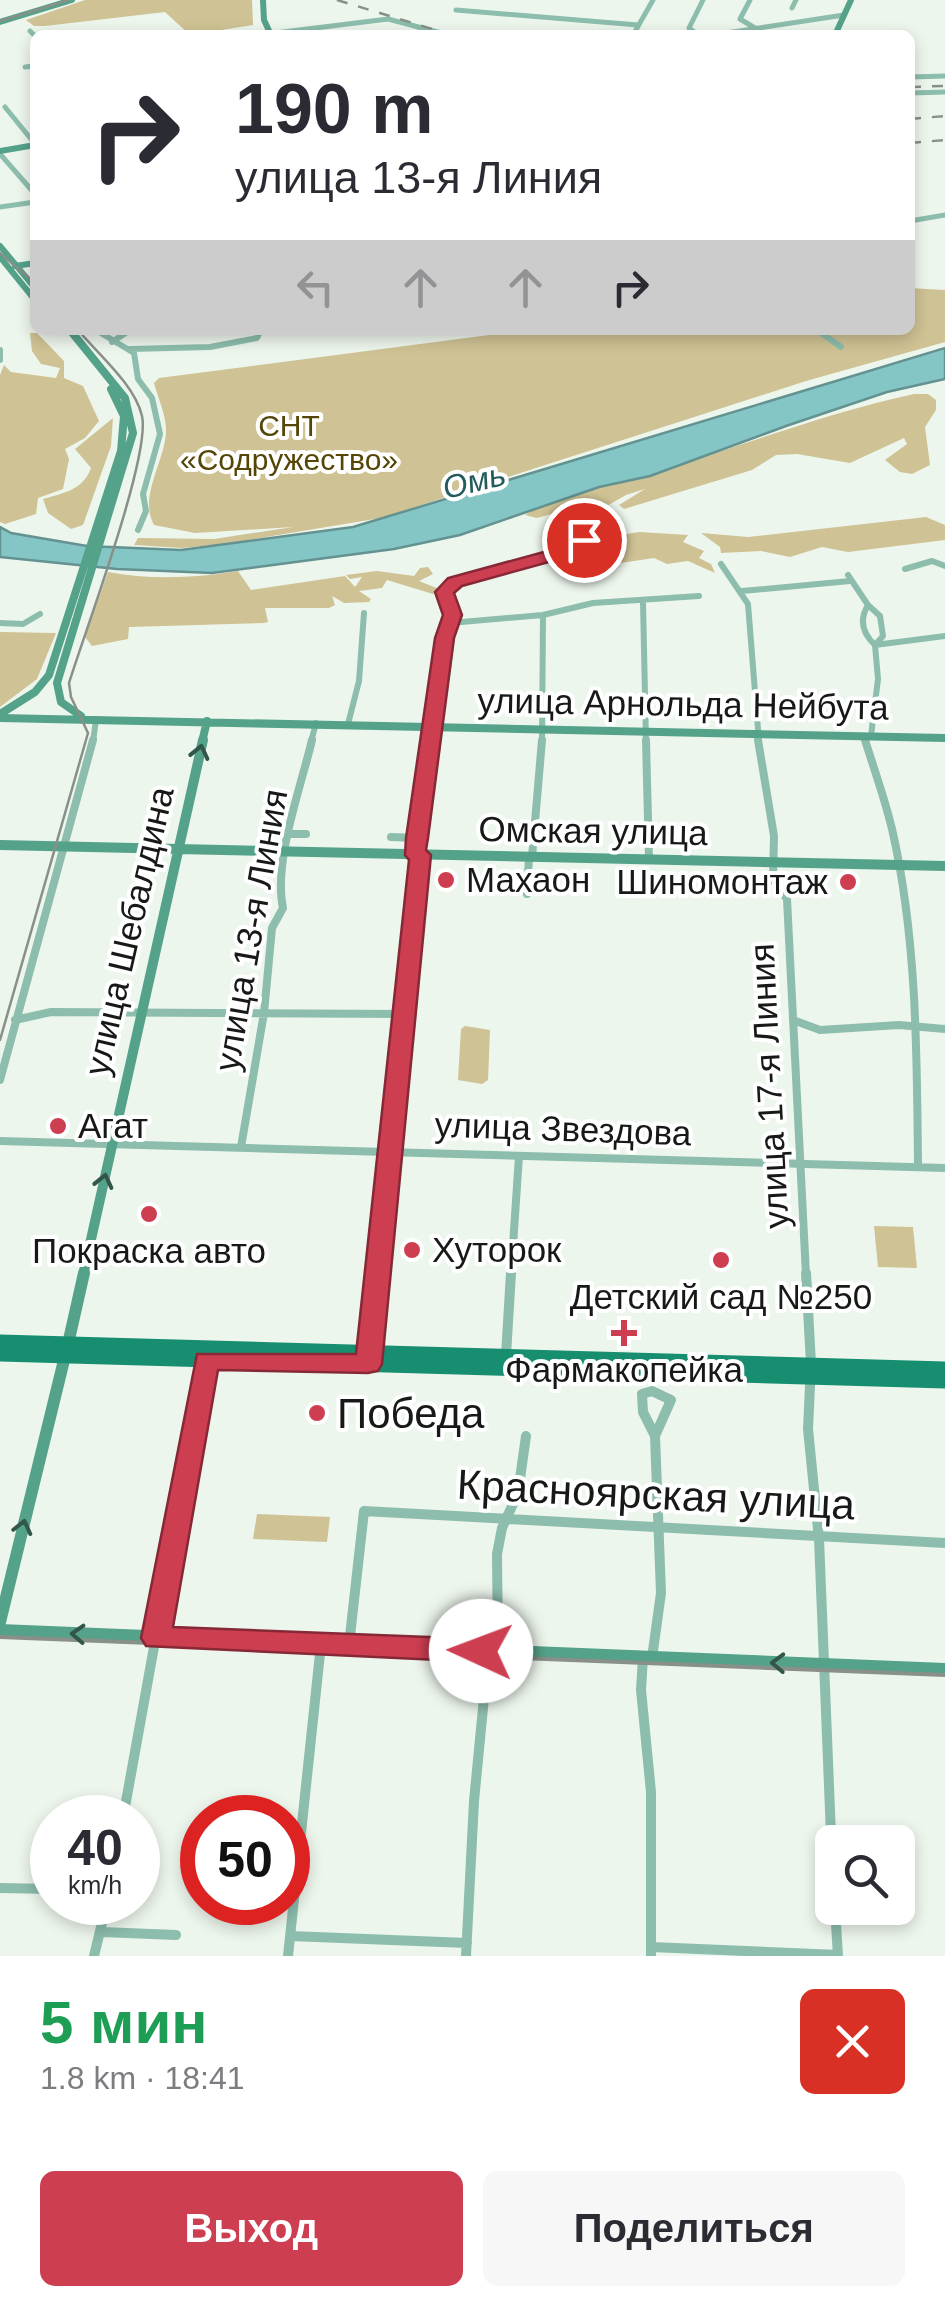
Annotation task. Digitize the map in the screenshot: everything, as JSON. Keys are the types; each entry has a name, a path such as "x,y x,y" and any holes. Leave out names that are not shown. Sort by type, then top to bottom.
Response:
{"main road":[{"path":"0,20 61,0"},
{"path":"0,20 72,0"},
{"path":"263,0 270,30"},
{"path":"837,30 848,0"},
{"path":"0,152 30,146"},
{"path":"0,246 9,267 30,284"},
{"path":"0,257 30,294"},
{"path":"65,335 118,399 125,433 56,693 70,711 94,720"},
{"path":"0,716 36,692 49,675 75,612 133,433 125,398 74,335"},
{"name":"улица Арнольда Нейбута","path":"0,716 945,738"},
{"name":"улица Шебалдина","path":"0,1626 207,721"},
{"name":"Омская улица","path":"0,846 945,866"},
{"path":"0,1342 66,1350"},
{"path":"0,1354 66,1350 810,1370 945,1369"},
{"path":"369,1358 506,1355 945,1381"},
{"path":"0,1626 156,1638 945,1669"}],"street":[{"path":"636,30 653,0"},
{"path":"691,30 688,28 704,0"},
{"path":"750,0 740,18 754,28"},
{"path":"792,8 796,0"},
{"path":"462,3 456,10 638,24"},
{"path":"742,30 844,14"},
{"path":"304,30 394,19 431,30"},
{"path":"25,67 30,66"},
{"path":"915,77 945,76"},
{"path":"915,93 945,92"},
{"path":"5,106 30,138"},
{"path":"0,152 30,188"},
{"path":"0,208 30,203"},
{"path":"915,220 945,214"},
{"path":"103,335 130,349 185,349 244,341 258,335"},
{"path":"112,342 122,335"},
{"path":"824,335 841,347"},
{"path":"130,349 134,352 138,379 158,414 160,434 144,494 146,511 138,530"},
{"path":"0,350 0,360"},
{"path":"369,1358 406,1014 417,838 444,638 452,608 445,592 455,582 568,551 584,540"},
{"path":"905,569 932,561 945,566"},
{"name":"улица 17-я Линия","path":"720,564 748,604 757,732 774,836 773,880 786,899 810,1370 806,1420 819,1536 830,1825"},
{"path":"742,591 849,578 880,616 883,636 875,644 878,679 868,736 898,864 917,1028 918,1167"},
{"path":"450,622 544,616 593,603 699,596"},
{"path":"643,602 649,860"},
{"path":"868,605 862,615 864,636 875,644 945,636"},
{"path":"348,724 359,681 364,612"},
{"path":"0,624 23,624 40,614"},
{"path":"527,894 542,747 544,616"},
{"path":"0,1080 92,748 94,720"},
{"name":"улица 13-я Линия","path":"242,1147 264,1014 274,922 283,908 280,890 289,834 316,723"},
{"path":"289,834 306,834"},
{"path":"390,838 417,838"},
{"path":"15,1020 50,1012 406,1014"},
{"path":"793,1020 820,1030 898,1026 945,1029"},
{"name":"улица Звездова","path":"0,1141 945,1168"},
{"path":"506,1355 520,1156"},
{"path":"127,1795 207,1354"},
{"path":"498,1652 497,1554 502,1528 518,1493 526,1436"},
{"path":"655,1436 660,1593 641,1688 650,1730 651,1952 838,1955 836,1925"},
{"name":"Красноярская улица","path":"350,1646 364,1511 945,1543"},
{"path":"288,1956 320,1644"},
{"path":"290,1936 466,1950 486,1676 481,1651"},
{"path":"0,1888 30,1889"},
{"path":"94,1956 103,1925"},
{"path":"102,1932 176,1935"}],"green space":[{"path":"85,0 252,0 253,25 185,30 165,12 45,26 34,26 26,20"},
{"name":"СНТ «Содружество»","path":"915,288 945,290 945,342 806,381 381,518 224,544 182,548 134,545 138,538 214,539 293,527 195,533 154,525 149,502 166,430 154,383 159,378 490,335 915,335"},
{"path":"30,335 39,335 64,361 64,378 83,386 99,421 85,438 65,449 69,459 63,489 38,498 36,514 5,524 0,522 0,375 4,365 11,372 56,378 60,368 41,364 32,351"},
{"path":"914,394 928,394 936,400 936,410 925,427 930,465 912,474 900,472 885,460 907,444 904,438 850,463 797,454 776,455 752,470 624,509 619,505 645,489 593,514 579,506 537,518 525,515 578,492"},
{"path":"113,418 111,446 83,525 71,529 48,513 43,499 83,481 91,468 75,449"},
{"path":"926,517 945,525 945,540 848,552 822,547 790,557 761,551 721,553 720,547 701,533 748,537"},
{"path":"639,532 688,535 683,542 704,551 699,558 711,564 715,573 688,561 667,564 654,558 614,564 592,553 590,540"},
{"path":"428,567 433,574 419,581 439,589 433,594 387,580 382,588 359,591 371,599 369,602 344,603 332,596 335,605 329,608 265,608 268,622 264,623 129,627 128,639 92,646 85,637 108,572 173,577 238,571 251,590 345,576 355,587 362,577 350,579 346,575 377,571 414,576 420,568"},
{"path":"0,632 56,633 37,679 0,707"},
{"path":"465,1026 490,1030 488,1080 482,1084 458,1080 461,1029"},
{"path":"874,1226 913,1227 917,1268 878,1267"},
{"path":"257,1514 330,1517 327,1542 253,1539"}],"water":[{"path":"945,348 945,379 887,392 650,476 599,487 460,535 394,549 212,573 117,569 0,557 0,527 11,533 87,546 181,550 353,527"}],"tram line":[{"path":"0,21 69,0"},
{"path":"0,253 30,279"},
{"path":"0,1040 88,733 71,697 69,683 127,505 142,437 142,416 132,393 83,335"},
{"path":"0,1637 945,1675"}],"railway":[{"path":"337,0 436,30"},
{"path":"915,87 945,86"},
{"path":"915,119 945,116"},
{"path":"915,143 945,140"}],"place":[{"name":"Махаон","path":"446,880"},
{"name":"Шиномонтаж","path":"848,882"},
{"name":"Агат","path":"58,1126"},
{"name":"Покраска авто","path":"149,1214"},
{"name":"Хуторок","path":"412,1250"},
{"name":"Детский сад №250","path":"721,1260"},
{"name":"Фармакопейка","path":"624,1333"},
{"name":"Победа","path":"317,1413"}],"route":[{"path":"481,1651 156,1638 206,1360 368,1364 406,1014 420,855 415,855 444,638 452,615 445,592 455,582 568,551 584,540"}],"water label":[{"name":"Омь","path":"474,481"}]}
